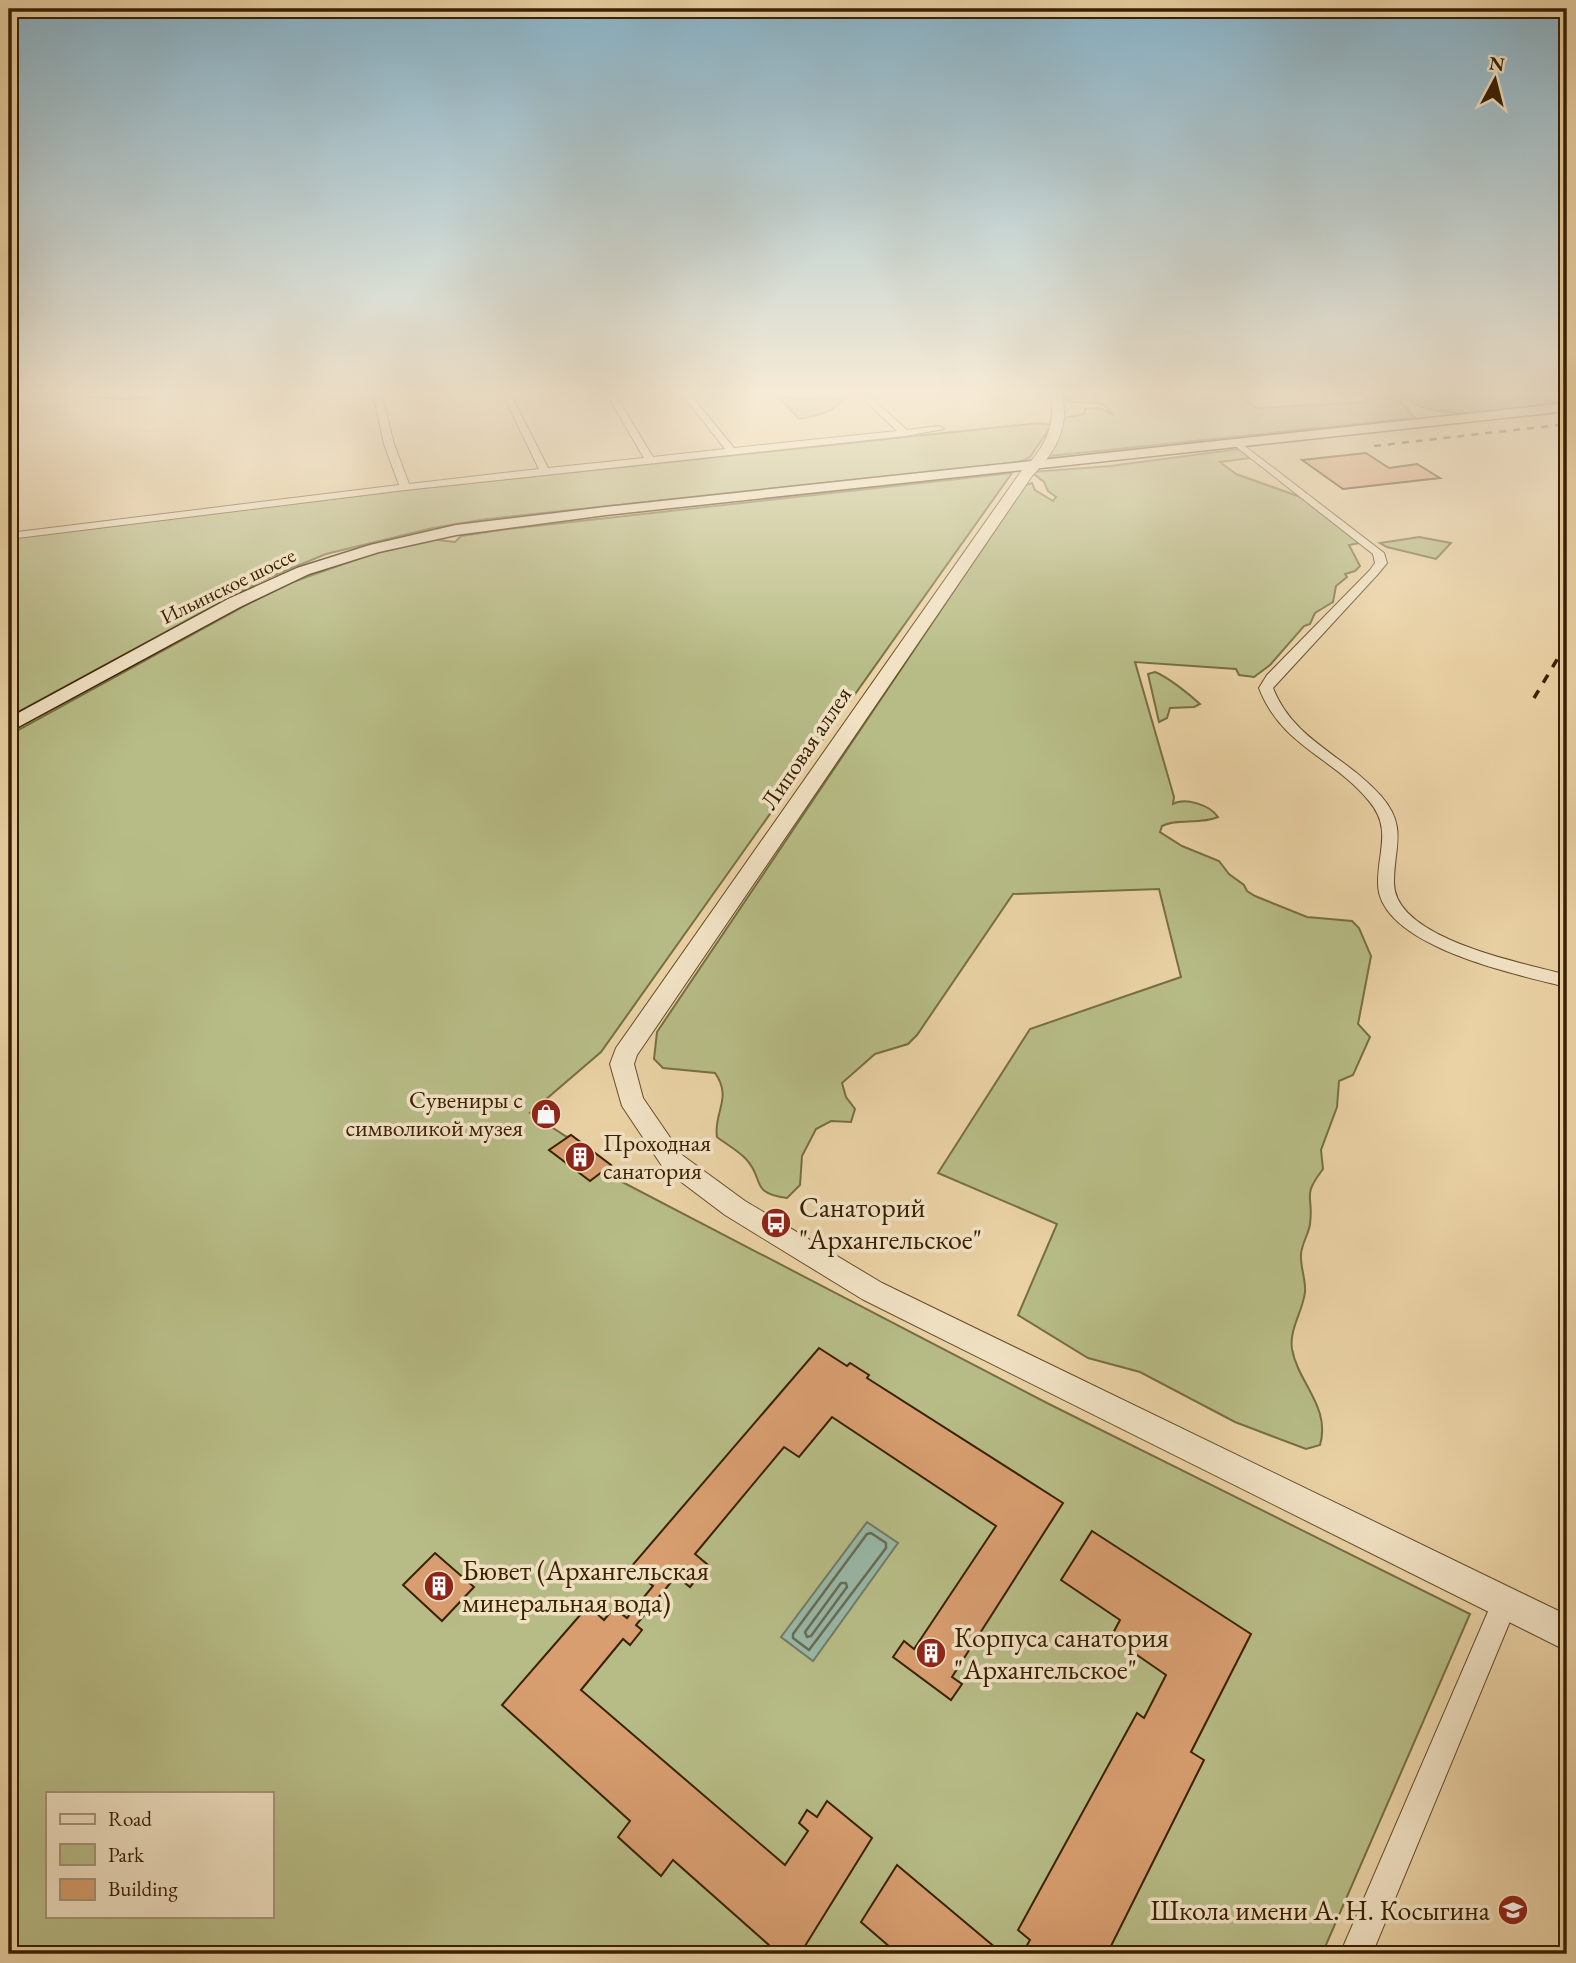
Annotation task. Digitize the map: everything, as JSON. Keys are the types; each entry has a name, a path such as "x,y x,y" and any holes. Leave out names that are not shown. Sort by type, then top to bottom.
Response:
{"main road":[{"name":"Ильинское шоссе","path":"9,726 271,585 316,567 388,545 456,530 507,523 857,485"}],"street":[{"path":"9,536 427,485"},
{"name":"Липовая аллея","path":"622,1064 625,1054 1018,485"},
{"path":"1290,485 1378,554 1381,563 1272,678 1266,688 1268,698 1280,718 1368,792 1385,813 1392,834 1385,873 1386,897 1408,924 1439,940 1567,981"},
{"path":"622,1064 631,1100 673,1162 713,1193 798,1248 872,1291 1567,1633"},
{"path":"1356,1954 1504,1602"}],"green space":[{"path":"454,485 809,485 487,519 433,528 326,554 258,582 9,717 9,538"},
{"path":"908,485 1004,485 601,1052 530,1113 567,1137 571,1135 611,1165 603,1172 1047,1403 1470,1614 1322,1954 9,1954 9,735 279,587 377,552 429,539 455,542 461,536"},
{"path":"1025,485 1033,485 1035,490 1053,501 1056,497 1045,485 1266,485 1306,499 1360,543 1349,545 1360,566 1345,574 1347,577 1336,586 1333,602 1315,613 1310,624 1304,626 1270,665 1254,677 1239,675 1236,669 1135,662 1174,797 1173,804 1184,801 1197,803 1218,817 1168,824 1162,826 1160,832 1182,846 1219,861 1229,874 1255,896 1307,917 1352,921 1359,928 1371,956 1358,1024 1370,1037 1353,1075 1339,1081 1337,1107 1321,1150 1323,1169 1310,1191 1310,1224 1301,1254 1305,1292 1292,1334 1292,1349 1300,1373 1318,1407 1322,1431 1320,1445 1306,1449 1235,1422 1140,1372 1088,1358 1018,1315 1057,1224 938,1173 1030,1029 1181,977 1159,889 1013,894 917,1035 908,1044 875,1054 842,1083 846,1097 855,1109 851,1122 831,1121 816,1129 802,1156 800,1185 787,1198 775,1196 762,1189 745,1158 717,1137 722,1090 715,1073 663,1068 654,1059 657,1032"},
{"path":"1419,537 1451,543 1436,559 1380,543"},
{"path":"1155,672 1200,704 1194,707 1170,708 1167,718 1159,722 1148,674"}],"water":[{"path":"867,1522 898,1543 813,1661 781,1637"}],"building":[{"path":"1337,485 1382,485 1343,489"},
{"name":"Проходная санатория","path":"571,1135 611,1165 590,1181 549,1150"},
{"name":"Корпуса санатория \"Архангельское\"","path":"819,1348 847,1366 850,1363 869,1375 867,1378 1063,1503 952,1677 962,1684 951,1700 893,1657 904,1641 914,1649 996,1526 832,1417 799,1457 784,1447 695,1554 708,1565 690,1587 676,1576 636,1625 642,1630 630,1645 623,1639 581,1690 785,1865 808,1831 799,1823 807,1810 817,1817 827,1801 872,1838 800,1954 779,1954 673,1860 661,1876 618,1837 630,1821 502,1705 588,1606 604,1620 614,1608 627,1618 653,1586 630,1568"},
{"name":"Корпуса санатория \"Архангельское\"","path":"1092,1531 1251,1634 1191,1752 1204,1760 1107,1954 1022,1954 1030,1940 1018,1930 1137,1713 1144,1718 1166,1675 1111,1637 1120,1620 1061,1580"},
{"name":"Бювет (Архангельская минеральная вода)","path":"435,1553 474,1587 442,1621 403,1585"},
{"path":"897,1865 1003,1954 898,1954 861,1922"}],"railway":[{"path":"1534,698 1567,643"}],"place":[{"name":"Сувениры с символикой музея","path":"546,1114"},
{"name":"Проходная санатория","path":"580,1157"},
{"name":"Санаторий \"Архангельское\"","path":"776,1223"},
{"name":"Бювет (Архангельская минеральная вода)","path":"439,1586"},
{"name":"Корпуса санатория \"Архангельское\"","path":"931,1653"},
{"name":"Школа имени А. Н. Косыгина","path":"1513,1910"}]}
